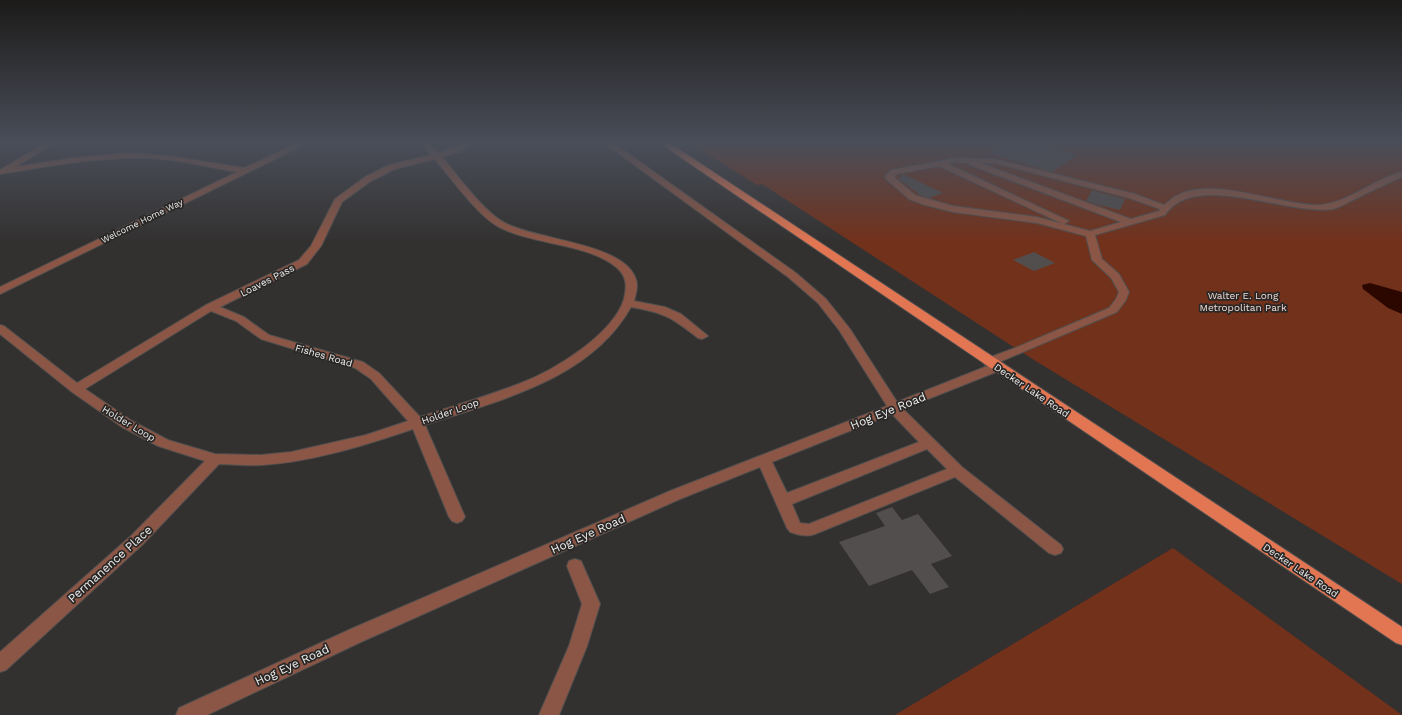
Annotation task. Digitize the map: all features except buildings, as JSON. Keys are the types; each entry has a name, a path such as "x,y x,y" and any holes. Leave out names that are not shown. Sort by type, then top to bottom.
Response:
{"main road":[{"name":"Decker Lake Road","path":"712,175 1402,637"}],"street":[{"name":"Welcome Home Way","path":"0,291 236,175"},
{"name":"Loaves Pass","path":"76,389 210,307 269,280 310,256 338,202 357,186 375,175"},
{"name":"Holder Loop","path":"0,328 76,389 127,424 163,443 215,459 261,460 291,457 368,439 526,386 571,362 598,342 617,322 628,303 632,289 630,277 620,265 610,258 595,252 526,235 501,225 487,214 452,175"},
{"path":"653,175 792,275 822,301 844,329 895,409 957,472 1055,549"},
{"path":"891,175 889,177 912,197 928,203 954,209 1036,220 1090,234 1162,213 1173,199 1188,193 1206,192 1230,194 1300,206 1333,206 1399,175"},
{"path":"966,175 1090,234"},
{"path":"1005,175 1130,222"},
{"path":"1051,175 1132,196 1166,208"},
{"name":"Hog Eye Road","path":"186,715 393,619 675,495 895,409 1019,351 1113,310 1121,300 1124,292 1115,276 1097,260 1090,234"},
{"path":"628,303 661,309 677,316 702,336"},
{"name":"Fishes Road","path":"210,307 226,312 240,319 265,337 359,365 375,376 417,422 457,517"},
{"path":"782,501 929,443"},
{"name":"Permanence Place","path":"0,664 152,526 187,492 215,459"},
{"path":"764,460 794,528 810,530 957,472"},
{"path":"549,715 578,646 591,604 575,566"}],"green space":[{"name":"Walter E. Long Metropolitan Park","path":"742,175 1402,175 1402,584 1034,360 762,184 757,185"},
{"path":"1173,548 1402,715 895,715"}],"shaded area":[{"path":"1370,283 1402,292 1402,314 1388,308 1363,289 1362,285"}]}
